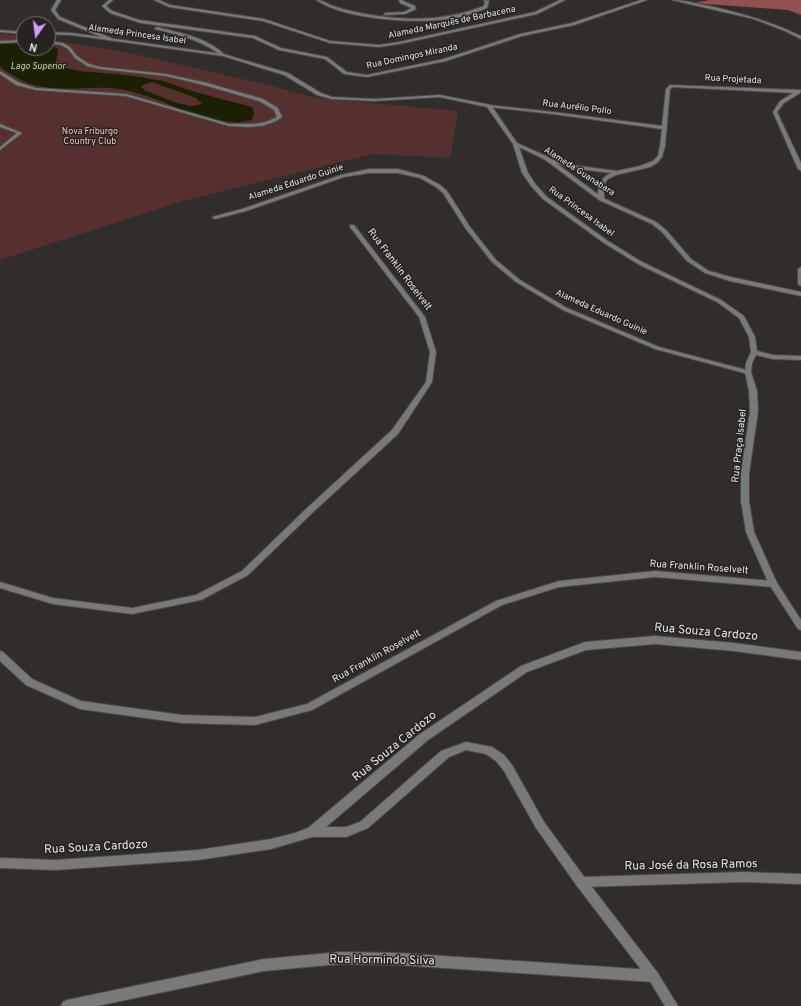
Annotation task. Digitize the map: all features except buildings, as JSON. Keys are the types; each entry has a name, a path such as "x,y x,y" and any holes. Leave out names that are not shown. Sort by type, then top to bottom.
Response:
{"street":[{"path":"59,0 53,10 60,18 110,39"},
{"path":"111,0 104,6 111,12 137,20 152,27 201,41 215,48 223,55 286,74 319,94 332,98 374,100 440,96 489,106"},
{"name":"Alameda Marquẽs de Barbacena","path":"156,0 169,6 264,20 330,42 379,46 399,44 536,13 563,0"},
{"path":"318,0 334,7 369,16 409,19 435,18 475,12 486,6 485,0"},
{"path":"328,0 375,14 405,13 414,9 414,7 401,2 401,0"},
{"name":"Rua Domingos Miranda","path":"137,20 254,37 280,49 326,58 346,73 367,76 445,60 521,35 573,24 645,0"},
{"path":"674,0 736,13 801,38"},
{"path":"0,31 16,32"},
{"name":"Alameda Princesa Isabel","path":"56,33 72,34 223,55"},
{"path":"0,42 16,41"},
{"path":"0,72 18,84 36,89 126,95 229,125 258,125 271,122 280,117 276,109 261,100 205,84 166,75 100,68 88,65 76,57 69,48 62,44 56,43"},
{"name":"Rua Projetada","path":"664,128 668,107 668,89 672,86 799,91"},
{"path":"799,91 782,102 775,112 801,169"},
{"name":"Rua Aurélio Pollo","path":"489,106 664,128"},
{"name":"Rua Princesa Isabel","path":"489,106 515,144 525,173 545,198 606,242 634,259 719,301 742,317 752,337 754,352"},
{"path":"0,125 20,133 0,149"},
{"path":"601,199 601,184 608,176 616,172 654,162 660,156 664,128"},
{"name":"Alameda Guanabara","path":"515,144 546,158 601,199 654,223 664,231 689,260 707,272 730,279 801,294"},
{"path":"546,158 571,166 616,172"},
{"name":"Alameda Eduardo Guinie","path":"215,217 244,210 343,176 369,171 398,171 422,177 438,186 445,192 468,228 494,261 518,281 565,309 657,348 748,372"},
{"name":"Rua Franklin Roselvelt","path":"0,585 53,601 132,611 198,598 245,573 308,512 395,432 429,382 433,352 422,317 352,226"},
{"path":"801,269 801,284"},
{"path":"748,372 749,364 754,352 773,357 801,358"},
{"name":"Rua Praça Isabel","path":"748,372 753,391 754,411 745,474 745,501 750,532 773,584 801,627"},
{"name":"Rua Franklin Roselvelt","path":"0,655 29,682 80,705 182,718 255,721 308,708 499,603 559,584 655,574 773,584"},
{"name":"Rua Souza Cardozo","path":"0,863 56,865 198,855 271,844 312,832 430,733 524,670 585,646 654,640 734,647 801,656"},
{"path":"312,832 346,832 364,825 445,754 466,746 488,750 500,758 508,768 540,825 581,882 653,976 672,1006"},
{"name":"Rua José da Rosa Ramos","path":"581,882 744,877 801,879"},
{"name":"Rua Hormindo Silva","path":"67,1006 264,965 340,958 399,959 653,976"}],"green space":[{"name":"Nova Friburgo Country Club","path":"0,33 16,36 16,56 56,56 56,41 121,51 260,83 317,98 458,111 450,158 373,154 183,201 0,260"}],"shaded area":[{"path":"710,0 801,0 801,15 788,10 693,3"}],"water":[{"name":"Lago Superior","path":"16,43 16,56 56,56 56,48 58,49 56,62 61,67 80,71 134,76 163,81 195,92 252,107 254,113 252,120 236,122 219,120 191,113 149,97 120,89 48,88 33,85 0,67 0,44","holes":["152,82 196,98 202,104 191,106 177,103 144,90 141,86"]}]}
